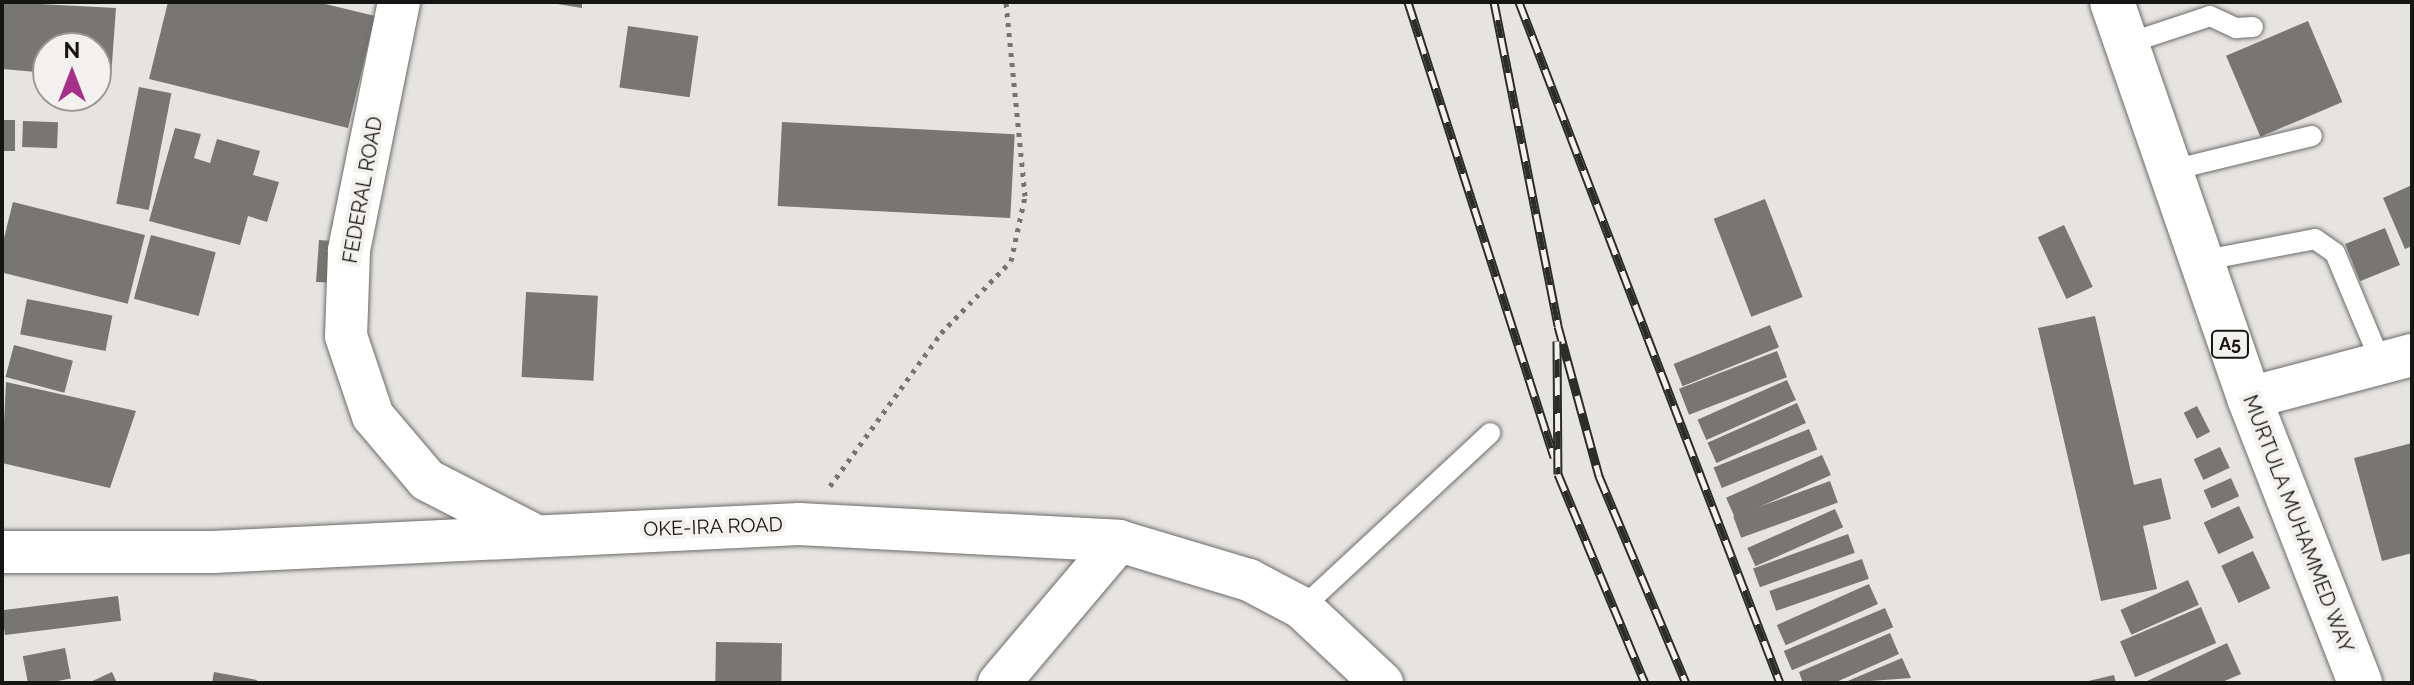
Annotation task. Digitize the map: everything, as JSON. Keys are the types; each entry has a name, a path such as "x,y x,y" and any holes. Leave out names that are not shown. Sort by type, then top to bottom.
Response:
{"highway":[{"name":"MURTULA MUHAMMED WAY","path":"2112,2 2129,43 2168,171 2249,398 2360,683"}],"street":[{"name":"FEDERAL ROAD","path":"399,2 349,251 346,336 373,416 427,480 531,533"},
{"path":"2249,398 2397,361"},
{"name":"OKE-IRA ROAD","path":"2,552 213,552 531,533 799,524 1119,541 1249,580 1302,608 1382,683"},
{"path":"999,683 1119,541"}],"lane":[{"path":"2129,43 2210,16 2236,28 2253,27"},
{"path":"2168,171 2312,136"},
{"path":"2200,261 2315,239 2335,253 2397,361"},
{"path":"1302,608 1490,433"}],"path":[{"path":"799,524 941,333 1011,261 1025,196 1006,2"}],"building":[{"path":"2,2 116,8 112,63 112,32 32,32 32,72 2,69"},
{"path":"168,2 317,2 375,16 348,128 149,79"},
{"path":"545,2 582,2 582,8"},
{"path":"2308,21 2342,102 2260,137 2226,56"},
{"path":"628,26 698,36 690,97 619,87"},
{"path":"139,87 171,93 149,210 116,204"},
{"path":"2,120 15,120 15,151 2,151"},
{"path":"23,121 58,122 57,148 22,147"},
{"path":"782,122 1015,134 1010,218 778,206"},
{"path":"175,128 201,134 194,158 210,163 217,139 260,151 253,175 279,182 267,222 248,216 240,245 149,221"},
{"path":"2412,185 2412,246 2405,249 2383,198"},
{"path":"1765,199 1803,297 1751,317 1714,219"},
{"path":"13,202 145,235 128,304 2,272 2,246"},
{"path":"332,222 347,224 343,283 316,282 319,240 331,241"},
{"path":"2064,225 2093,287 2066,299 2038,237"},
{"path":"2385,228 2400,265 2360,281 2345,244"},
{"path":"151,235 216,252 199,316 134,299"},
{"path":"526,292 598,296 593,381 522,377"},
{"path":"27,299 112,316 106,351 20,334"},
{"path":"2095,316 2134,485 2161,478 2171,519 2143,526 2157,589 2101,601 2038,328"},
{"path":"1770,325 1779,347 1683,386 1674,364"},
{"path":"14,345 73,361 64,393 5,377"},
{"path":"1777,351 1787,377 1689,415 1679,389"},
{"path":"1787,380 1796,400 1706,440 1697,420"},
{"path":"6,382 136,411 110,488 2,463"},
{"path":"1797,403 1806,423 1716,463 1707,443"},
{"path":"2197,406 2210,432 2197,439 2184,413"},
{"path":"1809,429 1817,449 1722,488 1714,468"},
{"path":"2412,443 2412,553 2382,561 2354,458"},
{"path":"2220,447 2230,468 2203,480 2194,459"},
{"path":"1822,455 1831,475 1735,518 1726,498"},
{"path":"2231,478 2239,496 2212,508 2204,490"},
{"path":"1830,481 1838,503 1741,538 1733,516"},
{"path":"2239,506 2254,538 2218,554 2204,522"},
{"path":"1835,509 1843,527 1755,566 1747,548"},
{"path":"1848,534 1855,553 1760,587 1753,569"},
{"path":"2253,551 2270,588 2239,603 2221,566"},
{"path":"1862,559 1869,579 1776,611 1769,591"},
{"path":"2188,580 2199,605 2131,635 2120,610"},
{"path":"1869,584 1878,604 1786,645 1777,625"},
{"path":"118,596 121,621 5,635 2,610"},
{"path":"2201,607 2216,643 2135,677 2120,641"},
{"path":"1885,608 1893,627 1792,670 1784,651"},
{"path":"1890,633 1899,654 1834,683 1803,683 1799,672"},
{"path":"716,642 782,643 781,683 715,683"},
{"path":"2227,643 2241,674 2220,683 2143,683"},
{"path":"65,648 71,678 28,683 23,656"},
{"path":"1902,658 1911,678 1843,683"},
{"path":"112,672 117,683 88,683"},
{"path":"214,672 257,680 256,683 212,683"},
{"path":"2114,675 2116,683 2084,683 2084,682"}],"railway":[{"path":"1408,2 1554,457"},
{"path":"1494,2 1558,326 1599,476 1686,683"},
{"path":"1519,2 1780,683"},
{"path":"1557,341 1558,474 1645,683"}]}
